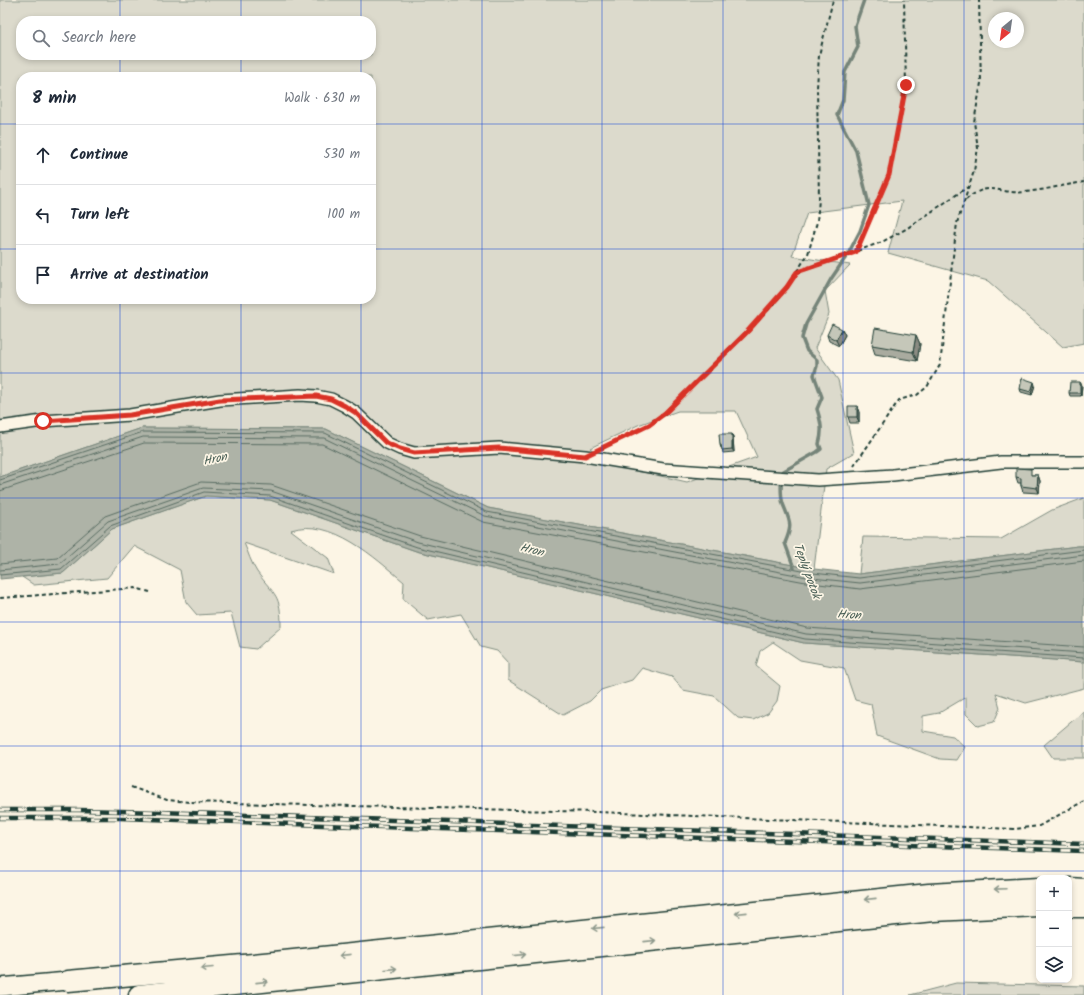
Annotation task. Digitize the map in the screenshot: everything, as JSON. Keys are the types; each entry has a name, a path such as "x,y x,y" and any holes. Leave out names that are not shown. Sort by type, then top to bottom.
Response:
{"highway":[{"path":"68,980 274,962 929,894 1036,888"},
{"path":"1072,888 1084,889"},
{"path":"139,995 933,911 1036,906"},
{"path":"1072,907 1084,907"}],"main road":[{"path":"0,987 68,980"}],"street":[{"path":"0,427 43,421 130,415 220,400 316,396 331,399 345,406 356,413 386,443 414,453 499,448 585,456 663,469 818,480 893,475 1000,462 1084,462"}],"path":[{"path":"585,456 649,425 665,413 747,332 787,287 808,254 817,222 819,199 817,88 819,55 833,0"},
{"path":"856,252 889,175 906,85 904,0"},
{"path":"846,479 899,400 917,395 927,387 940,365 957,223 974,171 978,148 974,122 981,83 979,0"},
{"path":"965,201 975,192 989,188 1023,192 1084,182"},
{"path":"797,272 882,242 906,229 968,187"},
{"path":"0,598 136,588 150,592"},
{"path":"131,787 167,800 189,802 597,812 1015,829 1039,826 1084,801"}],"shaded area":[{"path":"0,0 1084,0 1084,343 1063,347 988,281 888,253 902,201 807,213 792,256 850,265 825,291 829,314 815,348 838,380 854,453 826,469 814,569 488,508 326,429 142,428 0,477","holes":["678,411 736,411 757,457 687,482 612,465 590,448 638,425"]},
{"path":"206,496 270,500 416,551 804,643 1084,662 1084,688 1026,703 996,693 1000,708 994,722 978,726 966,714 966,697 939,713 923,716 923,731 953,736 965,747 957,760 940,759 877,736 871,704 855,700 844,668 800,660 773,642 760,651 756,666 780,686 777,701 768,713 753,720 738,718 714,696 683,690 672,677 642,668 632,680 601,690 590,701 563,715 508,680 508,663 497,651 481,647 461,614 428,620 403,599 404,582 380,562 352,542 337,534 322,529 306,528 291,530 328,558 334,574 244,543 255,569 276,596 281,616 281,627 256,649 240,647 231,613 197,615 186,602 180,570 134,546 107,578 34,585 22,577 63,573 112,529"},
{"path":"1084,498 1084,546 859,574 863,537 1001,539 1052,510"},
{"path":"1084,711 1084,758 1053,758 1044,745"},
{"path":"956,983 1084,986 1084,995 910,995"}],"water":[{"name":"Hron","path":"142,428 326,429 488,508 814,569 859,574 1084,546 1084,662 804,643 416,551 270,500 206,496 112,529 63,573 0,579 0,477"}],"building":[{"path":"832,324 842,329 836,340 827,335"},
{"path":"875,328 916,335 913,352 872,345"},
{"path":"1022,378 1034,382 1031,392 1020,389"},
{"path":"1070,382 1080,382 1080,393 1069,393"},
{"path":"848,406 857,406 857,417 848,417"},
{"path":"719,434 732,434 732,449 722,450"},
{"path":"1016,468 1031,469 1031,475 1038,475 1037,488 1021,486 1021,478 1016,477"}],"waterway":[{"name":"Teplý potok","path":"794,568 785,543 790,523 781,496 782,472 821,449 819,444 821,426 817,409 822,397 814,375 817,360 807,351 802,338 806,324 860,231 869,205 856,151 837,115 843,100 845,72 858,47 855,26 864,0"}],"railway":[{"path":"0,810 160,812 1084,844"},
{"path":"0,818 120,818 1084,851"}],"route":[{"path":"43,421 130,415 220,400 300,395 316,396 331,399 345,406 356,413 386,443 414,453 499,448 585,456 649,425 665,413 747,332 773,304 797,272 856,252 889,175 906,85"}]}
